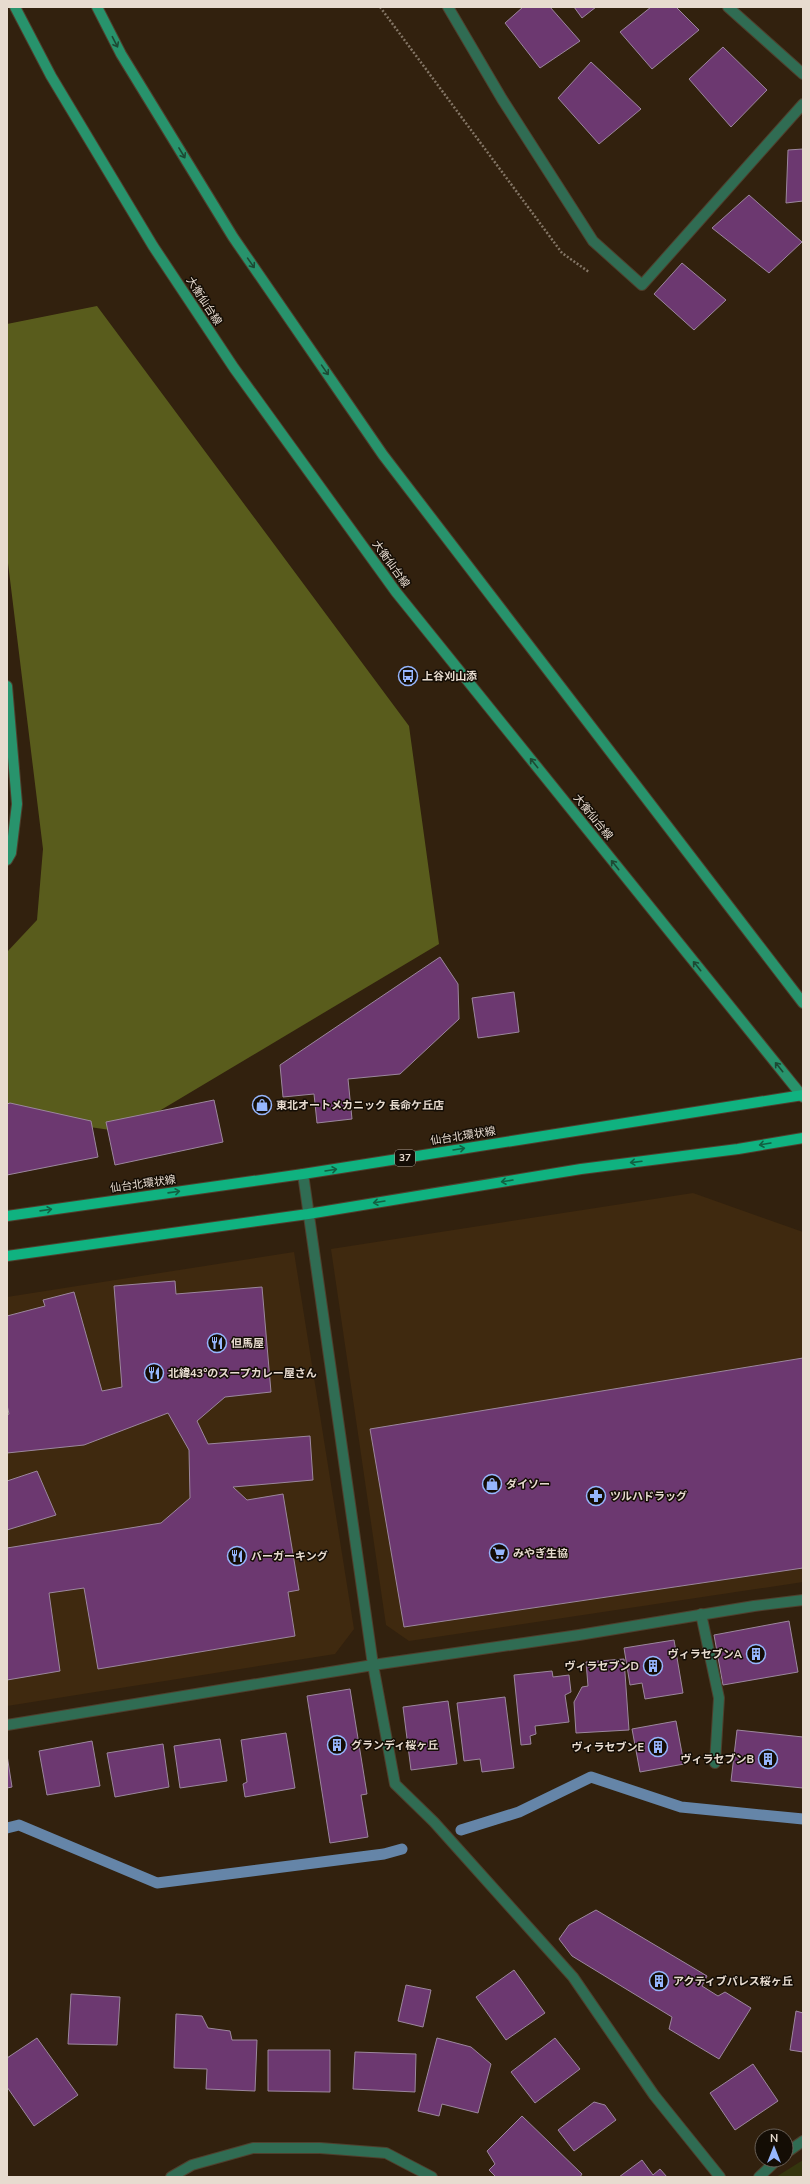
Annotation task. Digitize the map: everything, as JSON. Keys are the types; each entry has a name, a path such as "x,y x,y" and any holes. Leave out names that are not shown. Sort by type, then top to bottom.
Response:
{"main road":[{"name":"大衡仙台線","path":"15,7 51,76 153,246 238,374 396,592 802,1096"},
{"path":"97,7 121,54 233,237 383,455 803,1003"},
{"path":"7,686 8,714 17,804 11,853 7,860"},
{"name":"仙台北環状線","path":"7,1216 303,1174 802,1096"},
{"path":"7,1256 308,1214 581,1169 738,1149 803,1138"}],"street":[{"path":"448,7 502,99 593,241 642,286 803,104"},
{"path":"728,7 803,74"},
{"path":"303,1174 372,1665 395,1784 434,1822 573,1978 654,2095 720,2177"},
{"path":"7,1725 372,1665 579,1635 701,1614 803,1600"},
{"path":"701,1614 719,1698 715,1762"},
{"path":"794,2147 803,2141"},
{"path":"171,2177 192,2165 254,2148 320,2148 386,2153 432,2177"},
{"path":"759,2177 769,2168"}],"path":[{"path":"380,7 562,253 591,274"}],"shaded area":[{"path":"97,306 409,726 439,944 124,1132 7,1115 7,952 37,920 43,849 7,555 7,324"},
{"path":"693,1193 803,1232 803,1582 409,1641 386,1625 331,1249"},
{"path":"294,1252 354,1629 335,1654 7,1706 7,1297"},
{"path":"803,2160 803,2177 776,2177 790,2168 794,2168 794,2166"}],"building":[{"path":"523,7 550,7 580,41 540,68 505,23"},
{"path":"574,7 596,7 582,18"},
{"path":"651,7 676,7 699,30 652,69 620,32"},
{"path":"723,47 767,90 731,127 689,79"},
{"path":"591,62 641,109 599,144 558,98"},
{"path":"803,149 803,201 786,203 788,150"},
{"path":"749,195 802,242 769,273 712,228"},
{"path":"682,263 726,300 694,330 654,294"},
{"path":"440,957 458,984 459,1019 400,1074 348,1079 352,1119 317,1123 314,1094 283,1097 280,1065"},
{"path":"514,992 519,1032 478,1038 472,998"},
{"path":"214,1100 223,1142 115,1165 106,1122"},
{"path":"10,1103 91,1121 98,1157 7,1175 7,1104"},
{"path":"175,1281 176,1294 262,1287 271,1392 225,1397 197,1421 208,1444 310,1436 313,1480 233,1487 247,1500 283,1494 299,1590 288,1592 295,1636 98,1669 84,1588 49,1593 60,1671 7,1680 7,1548 161,1523 190,1498 189,1450 168,1413 84,1445 7,1453 7,1415 9,1414 7,1405 7,1316 45,1306 43,1300 74,1292 102,1391 122,1387 114,1286"},
{"path":"803,1358 803,1568 404,1627 370,1429"},
{"path":"37,1471 56,1515 7,1530 7,1481"},
{"name":"ヴィラセブンA","path":"789,1621 798,1672 723,1685 714,1635"},
{"name":"ヴィラセブンD","path":"674,1640 683,1693 645,1699 642,1683 630,1685 624,1648"},
{"path":"624,1659 629,1730 576,1733 574,1702 582,1687 588,1686 586,1662"},
{"path":"552,1671 553,1677 569,1675 571,1692 565,1695 569,1722 535,1726 536,1734 530,1736 531,1744 521,1745 514,1675"},
{"name":"グランディ桜ヶ丘","path":"350,1689 367,1794 361,1795 368,1837 330,1843 307,1696"},
{"path":"505,1697 514,1768 482,1772 480,1759 464,1761 457,1703"},
{"path":"448,1701 457,1764 411,1770 403,1707"},
{"name":"ヴィラセブンE","path":"676,1721 684,1764 640,1772 632,1729"},
{"name":"ヴィラセブンB","path":"737,1730 803,1737 803,1788 731,1781"},
{"path":"286,1733 295,1788 245,1797 243,1784 247,1782 241,1740"},
{"path":"220,1739 227,1781 180,1788 174,1746"},
{"path":"92,1741 100,1786 47,1795 39,1751"},
{"path":"163,1744 169,1787 115,1797 107,1753"},
{"path":"7,1755 12,1787 7,1788"},
{"name":"アクティブパレス桜ヶ丘","path":"596,1910 707,1976 702,1986 718,1996 725,1992 751,2008 719,2059 669,2029 672,2017 572,1956 559,1939 569,1925"},
{"path":"514,1970 545,2013 506,2040 476,1997"},
{"path":"406,1985 431,1990 423,2027 398,2021"},
{"path":"71,1994 120,1997 117,2045 68,2044"},
{"path":"796,2011 803,2013 803,2052 790,2050"},
{"path":"176,2014 202,2016 208,2028 230,2031 232,2040 257,2040 255,2091 206,2089 207,2069 174,2068"},
{"path":"37,2038 78,2095 34,2126 7,2087 7,2058"},
{"path":"437,2038 471,2047 491,2064 478,2113 442,2104 439,2116 418,2111"},
{"path":"555,2038 580,2069 535,2103 511,2072"},
{"path":"268,2050 330,2050 330,2092 268,2091"},
{"path":"355,2052 416,2054 415,2092 353,2089"},
{"path":"753,2064 778,2101 735,2130 710,2093"},
{"path":"594,2102 605,2105 616,2120 574,2151 558,2130"},
{"path":"522,2116 582,2174 580,2177 496,2177 489,2170 495,2164 487,2151"},
{"path":"642,2160 653,2175 660,2169 667,2177 619,2177"}],"waterway":[{"path":"461,1830 519,1812 591,1777 681,1807 803,1819"},
{"path":"7,1828 19,1825 157,1883 384,1854 402,1849"}],"place":[{"name":"上谷刈山添","path":"408,676"},
{"name":"東北オートメカニック 長命ケ丘店","path":"262,1105"},
{"name":"但馬屋","path":"217,1343"},
{"name":"北緯43°のスープカレー屋さん","path":"154,1373"},
{"name":"ダイソー","path":"492,1484"},
{"name":"ツルハドラッグ","path":"596,1496"},
{"name":"みやぎ生協","path":"499,1553"},
{"name":"バーガーキング","path":"237,1556"},
{"name":"ヴィラセブンA","path":"756,1654"},
{"name":"ヴィラセブンD","path":"653,1666"},
{"name":"グランディ桜ヶ丘","path":"337,1745"},
{"name":"ヴィラセブンE","path":"658,1747"},
{"name":"ヴィラセブンB","path":"768,1759"},
{"name":"アクティブパレス桜ヶ丘","path":"659,1981"}]}
